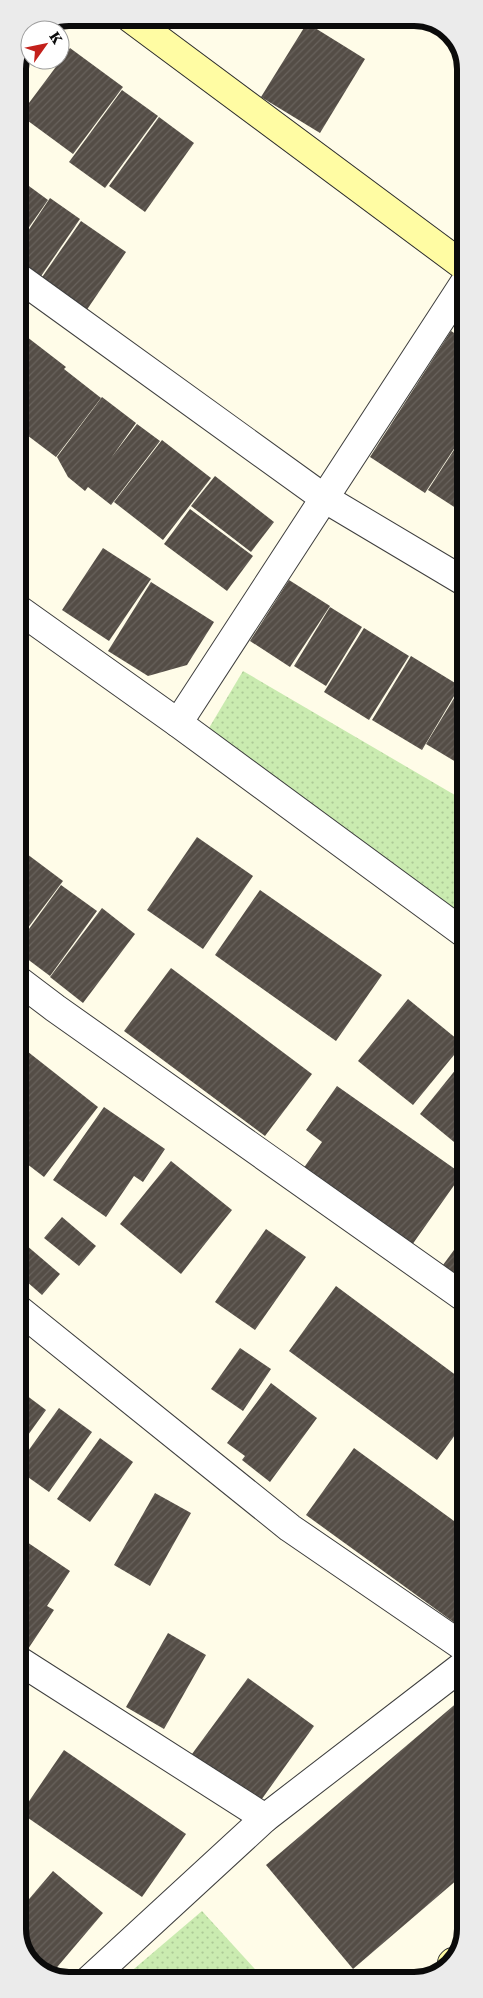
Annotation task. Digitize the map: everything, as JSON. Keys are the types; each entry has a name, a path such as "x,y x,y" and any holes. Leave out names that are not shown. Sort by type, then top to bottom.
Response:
{"street":[{"path":"141,26 457,261"},
{"path":"26,282 324,498 457,577"},
{"path":"178,723 457,294"},
{"path":"26,615 178,723 457,928"},
{"path":"26,986 54,1008 457,1292"},
{"path":"26,1315 290,1528 457,1643"},
{"path":"26,1665 265,1818"},
{"path":"98,1972 265,1818 457,1670"}],"green space":[{"path":"243,671 457,796 457,913 209,728"},
{"path":"202,1911 258,1972 130,1972"}],"building":[{"path":"305,26 312,26 365,59 320,133 261,97"},
{"path":"70,48 123,87 73,154 26,119 26,107 54,70 70,70"},
{"path":"122,90 158,116 105,188 69,162"},
{"path":"159,117 194,143 145,212 109,186"},
{"path":"26,184 48,200 26,232"},
{"path":"50,198 80,219 37,282 26,274 26,234"},
{"path":"81,221 126,252 84,314 38,283"},
{"path":"451,331 457,335 457,444 425,493 370,457"},
{"path":"26,336 66,367 64,369 101,398 56,457 26,434"},
{"path":"102,397 136,423 111,458 137,424 160,441 111,505 88,487 85,491 68,477 57,457"},
{"path":"162,440 211,478 163,540 114,502"},
{"path":"457,445 457,509 428,490"},
{"path":"215,476 274,522 251,552 191,506"},
{"path":"190,509 253,556 227,591 164,544"},
{"path":"103,548 151,579 109,641 62,610"},
{"path":"289,580 330,606 290,667 250,641"},
{"path":"151,582 214,622 187,665 148,676 108,651"},
{"path":"330,607 362,627 326,686 294,666"},
{"path":"364,628 409,656 369,720 324,692"},
{"path":"411,656 457,684 457,691 422,750 372,720"},
{"path":"457,694 457,760 456,762 426,744"},
{"path":"197,837 253,876 203,949 147,910"},
{"path":"27,854 63,881 26,930"},
{"path":"61,885 97,911 50,976 26,958 26,933"},
{"path":"260,890 382,975 336,1041 215,955"},
{"path":"102,908 135,934 83,1003 50,977"},
{"path":"171,968 312,1074 265,1136 124,1031"},
{"path":"408,999 457,1039 457,1051 413,1105 358,1061"},
{"path":"26,1050 98,1107 44,1177 26,1163"},
{"path":"457,1068 457,1144 420,1114"},
{"path":"337,1086 457,1170 457,1181 412,1245 303,1169 322,1142 306,1130"},
{"path":"104,1107 165,1149 143,1182 134,1176 106,1217 53,1180"},
{"path":"171,1161 232,1210 181,1274 120,1224"},
{"path":"62,1217 96,1246 79,1266 44,1238"},
{"path":"266,1229 306,1257 255,1330 215,1302"},
{"path":"26,1245 60,1274 42,1295 26,1281"},
{"path":"457,1246 457,1276 443,1265"},
{"path":"336,1286 457,1376 457,1432 437,1460 289,1351"},
{"path":"240,1348 271,1369 243,1411 211,1389"},
{"path":"271,1383 317,1418 270,1482 242,1460 245,1456 227,1443"},
{"path":"26,1395 46,1410 26,1438"},
{"path":"59,1408 92,1432 49,1492 26,1476 26,1454"},
{"path":"100,1438 133,1462 90,1522 57,1499"},
{"path":"354,1448 457,1523 457,1625 306,1515"},
{"path":"155,1493 191,1513 150,1586 114,1565"},
{"path":"26,1541 70,1571 47,1606 54,1610 26,1652"},
{"path":"168,1633 206,1655 164,1729 126,1707"},
{"path":"248,1678 314,1726 259,1803 192,1754"},
{"path":"457,1703 457,1880 353,1969 266,1865"},
{"path":"64,1750 186,1834 142,1897 26,1816 26,1806"},
{"path":"53,1871 103,1913 56,1969 41,1961 32,1950 27,1937 26,1903"}]}
